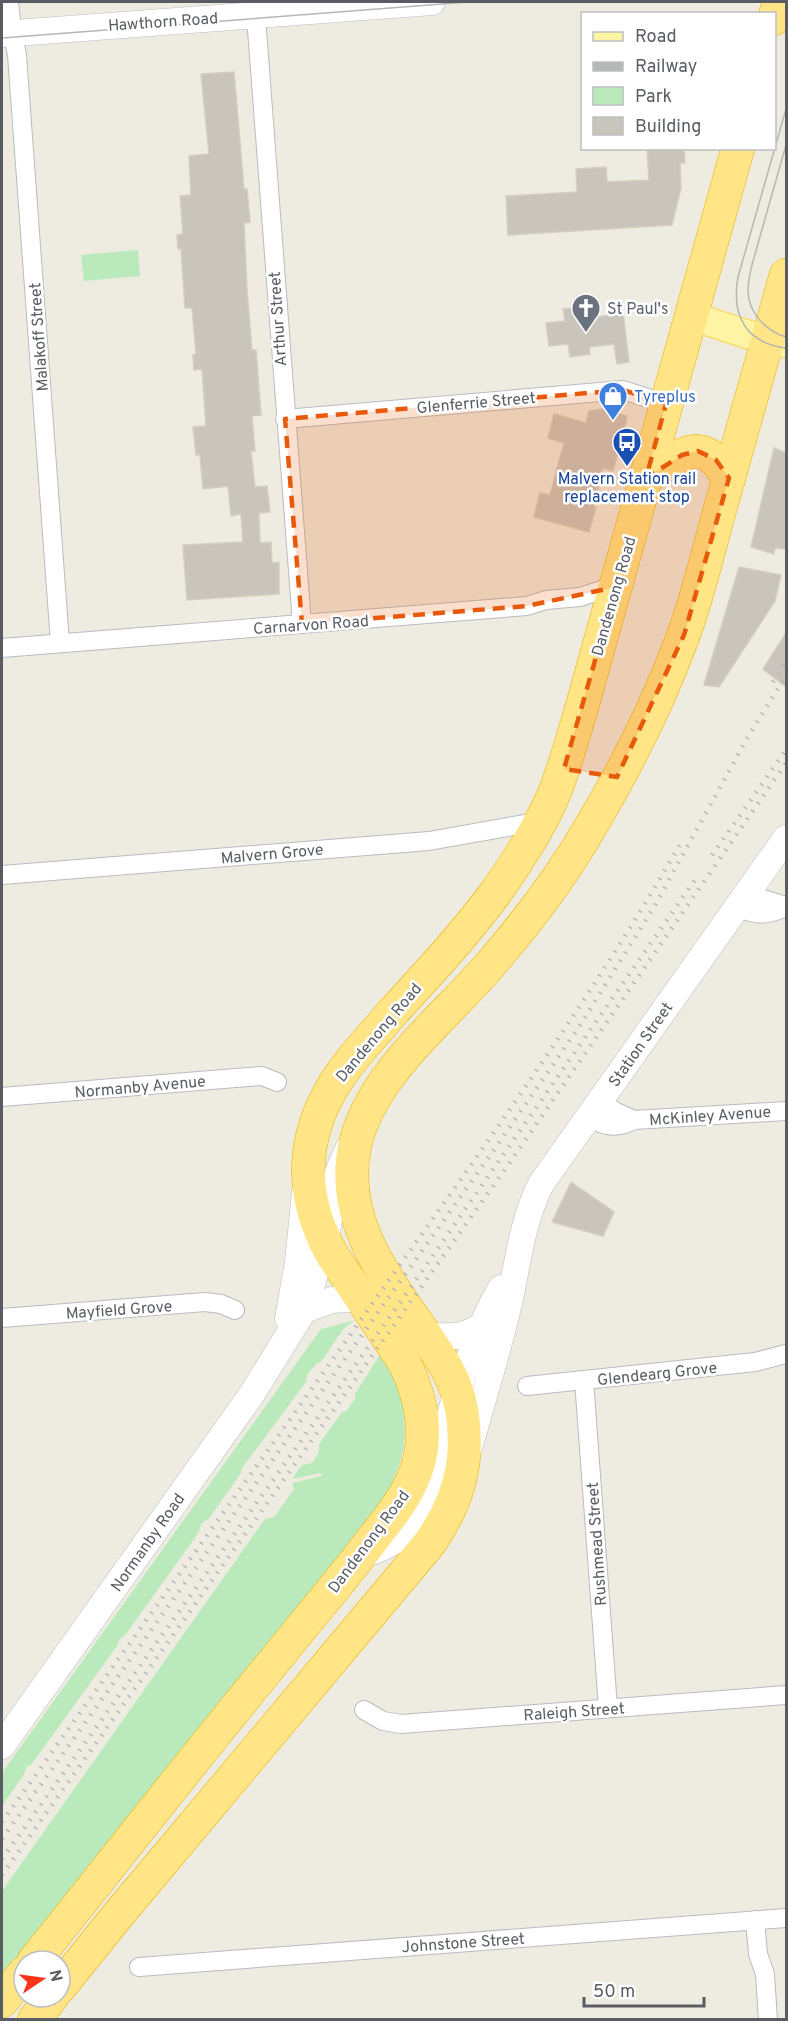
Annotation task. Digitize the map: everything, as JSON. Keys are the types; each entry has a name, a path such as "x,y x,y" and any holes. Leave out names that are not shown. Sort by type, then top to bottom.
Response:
{"highway":[{"name":"Dandenong Road","path":"44,1949 224,1722 360,1556 401,1502 412,1482 419,1461 422,1428 419,1400 409,1371 359,1298 325,1242 312,1209 308,1165 315,1124 338,1078 480,912 518,859 541,821 564,769 737,150"},
{"path":"72,1972 429,1544 452,1505 461,1476 465,1427 457,1391 445,1366 379,1267 359,1225 353,1200 351,1172 362,1120 374,1096 393,1070 494,960 541,902 581,842 646,721 684,635 729,478 777,342 786,275"},
{"path":"646,478 682,455 698,451 710,456 729,478"},
{"path":"564,769 577,773 617,777"},
{"path":"2,2001 12,1989"}],"main road":[{"path":"691,316 777,342"}],"street":[{"name":"Malakoff Street","path":"9,2 7,33 17,55 60,643"},
{"name":"Hawthorn Road","path":"7,33 251,8 432,2"},
{"name":"Arthur Street","path":"251,8 257,30 302,624"},
{"name":"Glenferrie Street","path":"285,419 623,390 666,404"},
{"name":"Carnarvon Road","path":"2,648 527,606 546,600 580,597 617,585"},
{"name":"Malvern Grove","path":"2,875 429,841 541,821"},
{"name":"Station Street","path":"461,1476 508,1305 530,1208 541,1184 786,838"},
{"path":"743,898 760,898 786,906"},
{"name":"Normanby Avenue","path":"2,1097 262,1076 277,1082"},
{"name":"McKinley Avenue","path":"595,1109 616,1112 634,1120 786,1111"},
{"name":"Normanby Road","path":"2,1746 267,1374 287,1335 304,1310 325,1242 338,1172 362,1120"},
{"name":"Normanby Road","path":"287,1335 289,1305 298,1262 308,1165"},
{"name":"Station Street","path":"360,1556 398,1538 423,1504 437,1472 443,1438 457,1391 495,1298 516,1262"},
{"path":"304,1310 332,1300 359,1298"},
{"name":"Mayfield Grove","path":"2,1318 205,1302 221,1304 235,1310"},
{"path":"425,1335 455,1338 467,1335 483,1325"},
{"name":"Glendearg Grove","path":"527,1386 755,1362 786,1354"},
{"name":"Rushmead Street","path":"584,1380 608,1708"},
{"name":"Raleigh Street","path":"364,1710 383,1721 402,1724 786,1695"},
{"name":"Johnstone Street","path":"139,1966 786,1918"},
{"path":"761,1920 758,1954 765,1974 768,2019"}],"highlighted area":[{"path":"623,390 666,404 646,478 682,455 698,451 716,460 729,478 684,635 617,777 564,769 616,587 527,606 302,624 285,419"}],"green space":[{"path":"138,250 140,276 84,281 81,255"},
{"path":"355,1320 344,1328 321,1362 317,1363 307,1375 306,1382 242,1468 241,1473 208,1520 204,1521 199,1532 31,1765 27,1766 23,1776 2,1806 2,1773 321,1329"},
{"path":"382,1351 401,1391 405,1434 402,1457 382,1502 28,1949 12,1949 12,1969 2,1982 2,1891 265,1519 275,1516 294,1489 292,1483 322,1476 321,1473 292,1479 302,1465 312,1463 319,1452 319,1444 342,1412 346,1411 355,1399 355,1394"}],"building":[{"path":"234,72 244,189 247,189 250,222 244,223 247,290 252,350 256,350 261,415 252,416 255,451 251,451 255,487 267,486 270,512 259,513 260,543 271,542 272,563 279,562 279,594 187,600 183,545 243,542 241,514 231,516 228,486 203,489 200,455 196,455 193,427 206,426 202,369 194,370 193,355 196,354 192,308 185,308 181,249 178,249 177,235 183,234 180,196 191,195 189,156 209,154 201,74"},
{"path":"647,150 684,150 685,163 680,163 681,188 672,225 508,235 506,196 577,192 576,169 606,167 607,182 649,180"},
{"name":"St Paul's","path":"583,307 585,319 623,313 629,362 617,364 614,344 589,347 590,354 570,357 568,344 549,346 546,323 565,321 563,309"},
{"path":"602,409 627,416 613,471 603,468 589,532 534,517 540,493 550,495 564,443 548,438 554,414 586,423 589,411"},
{"path":"774,448 786,453 786,549 775,548 774,554 751,547"},
{"path":"739,567 781,575 775,601 719,687 704,685"},
{"path":"786,633 786,687 763,669"},
{"path":"571,1182 614,1212 603,1236 552,1222"}],"tram line":[{"path":"2,38 468,2"},
{"path":"776,144 786,109"},
{"path":"786,145 752,265 748,290 751,306 760,320 765,326 786,337"},
{"path":"774,150 736,291 740,315 751,334 772,345 786,348"}],"railway":[{"path":"773,682 786,662"},
{"path":"2,1839 489,1157 579,1027 654,907 749,735 786,676"},
{"path":"712,855 786,750"},
{"path":"2,1875 506,1168 786,763"},
{"path":"2,1822 499,1124 612,956 682,841"},
{"path":"2,1859 411,1287 697,877"}],"place":[{"name":"St Paul's","path":"586,334"},
{"name":"Tyreplus","path":"613,422"},
{"name":"Malvern Station rail replacement stop","path":"627,468"}]}
